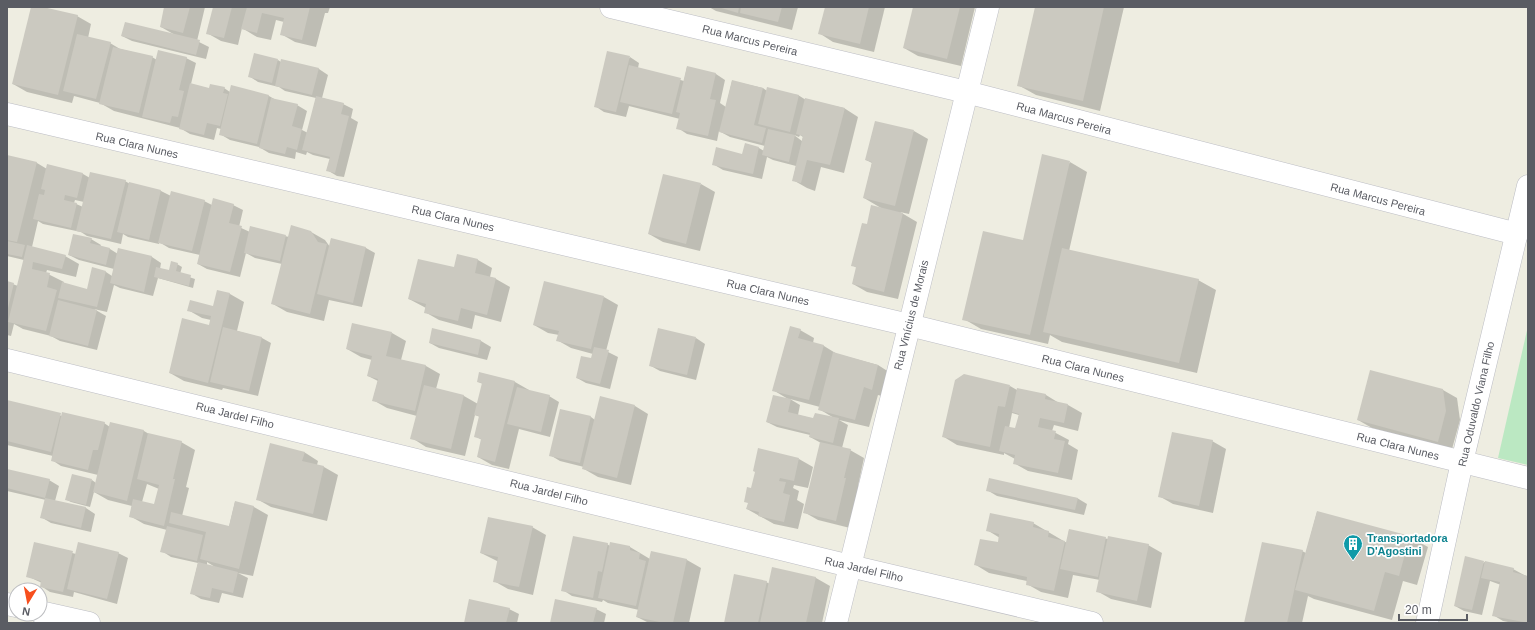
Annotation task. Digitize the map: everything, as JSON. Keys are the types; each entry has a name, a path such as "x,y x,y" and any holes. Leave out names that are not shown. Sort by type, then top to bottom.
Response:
{"street":[{"name":"Rua Marcus Pereira","path":"611,7 966,92 1517,234"},
{"name":"Rua Vinícius de Morais","path":"836,623 988,7"},
{"name":"Rua Clara Nunes","path":"7,114 909,325 1528,478"},
{"name":"Rua Oduvaldo Viana Filho","path":"1427,623 1462,462 1528,186"},
{"name":"Rua Jardel Filho","path":"7,360 850,566 1092,623"},
{"path":"48,614 89,623"}],"green space":[{"path":"1528,326 1528,465 1498,458"}],"building":[{"path":"31,7 43,7 78,15 58,95 12,84"},
{"path":"164,7 190,7 183,33 160,27"},
{"path":"213,7 232,7 224,38 206,34"},
{"path":"247,7 310,7 302,40 280,35 284,18 262,13 257,33 241,29"},
{"path":"718,7 739,7 738,13"},
{"path":"741,7 782,7 778,22 740,13"},
{"path":"825,7 869,7 860,44 818,34"},
{"path":"913,7 960,7 947,59 903,48"},
{"path":"1035,7 1104,7 1083,101 1017,86"},
{"path":"125,22 200,40 196,55 121,36"},
{"path":"77,34 111,42 96,99 63,91"},
{"path":"113,47 153,56 139,113 99,104"},
{"path":"158,50 187,57 179,90 184,91 178,117 172,116 170,123 142,117"},
{"path":"607,51 630,56 616,112 594,107"},
{"path":"254,53 278,59 272,83 248,77"},
{"path":"281,59 319,68 312,95 275,86"},
{"path":"629,65 681,78 672,114 620,102"},
{"path":"687,66 716,73 710,99 716,100 708,136 676,129 680,113 676,112"},
{"path":"732,80 763,88 754,125 766,128 762,143 719,132"},
{"path":"190,83 209,88 210,84 225,87 223,93 228,94 220,126 207,123 204,135 179,129"},
{"path":"231,85 269,95 257,144 219,135"},
{"path":"767,87 799,95 790,132 758,124"},
{"path":"316,96 344,103 341,114 349,116 335,173 326,171 330,157 302,150"},
{"path":"271,98 298,104 292,126 302,129 297,150 287,147 285,154 259,148"},
{"path":"805,98 845,108 830,165 807,160 801,183 792,181 803,136 796,134"},
{"path":"875,121 914,130 895,206 863,198 872,162 865,160"},
{"path":"768,129 795,135 789,162 762,155"},
{"path":"745,143 759,147 753,174 712,165 716,147 742,154"},
{"path":"1042,154 1070,161 1030,335 962,320 983,231 1023,240"},
{"path":"7,155 37,162 17,242 7,240"},
{"path":"47,164 83,173 77,198 65,195 64,200 77,203 71,228 33,219 39,194 44,195 45,190 41,189"},
{"path":"90,172 126,180 111,239 76,231"},
{"path":"663,174 701,183 686,244 648,234"},
{"path":"129,182 161,190 149,240 117,232"},
{"path":"171,191 205,200 192,251 158,243"},
{"path":"213,198 234,204 229,223 242,226 230,272 197,264"},
{"path":"871,205 903,213 884,292 852,284 856,267 851,266 862,223 867,224"},
{"path":"291,225 311,231 318,242 327,244 310,314 271,304"},
{"path":"250,226 286,235 280,261 244,253"},
{"path":"73,234 92,238 90,243 110,248 106,265 68,255"},
{"path":"331,238 366,247 353,303 317,294"},
{"path":"7,241 25,245 22,257 7,254"},
{"path":"27,245 66,255 62,269 33,262 32,269 50,273 47,287 57,290 46,331 8,322"},
{"path":"118,248 152,256 144,292 110,283"},
{"path":"1062,248 1199,279 1179,363 1043,332"},
{"path":"457,254 478,259 475,273 496,278 487,315 461,308 458,321 424,313 426,304 408,299 418,259 454,267"},
{"path":"171,261 178,263 176,271 191,275 189,286 154,277 156,267 169,270"},
{"path":"92,267 106,271 97,307 58,298 62,282 87,289"},
{"path":"7,281 14,283 8,308 7,308"},
{"path":"544,281 604,296 591,349 556,341 559,331 533,325"},
{"path":"217,290 230,293 208,383 169,373 182,318 209,325 211,316 187,311 190,300 213,306"},
{"path":"58,300 97,310 88,346 49,336"},
{"path":"352,323 392,332 386,356 426,365 415,411 372,401 378,379 367,376 372,356 346,349"},
{"path":"790,326 801,329 798,338 824,345 809,400 772,391"},
{"path":"223,327 262,337 249,391 210,382"},
{"path":"432,328 481,340 478,355 429,343"},
{"path":"658,328 696,337 687,375 649,366"},
{"path":"594,347 609,350 600,384 576,378 581,356 591,358"},
{"path":"833,352 878,365 872,390 864,387 855,420 818,410"},
{"path":"1370,370 1443,389 1446,411 1438,442 1357,420"},
{"path":"479,372 515,381 495,462 477,457 481,439 474,437 479,416 474,415 482,383 477,382"},
{"path":"964,374 1010,385 1005,407 998,406 990,447 942,437 955,380"},
{"path":"424,385 464,395 451,449 410,439"},
{"path":"517,387 550,395 541,432 507,424"},
{"path":"1017,388 1046,394 1045,399 1068,404 1064,423 1040,418 1038,427 1056,431 1054,439 1065,441 1058,473 1013,464 1015,455 999,451 1005,426 1015,428 1019,414 1012,412"},
{"path":"773,395 791,399 788,412 813,418 815,413 839,418 833,443 809,437 810,433 766,422"},
{"path":"600,396 635,405 617,478 582,469"},
{"path":"7,400 61,413 51,452 7,441"},
{"path":"560,409 591,416 580,463 549,456"},
{"path":"62,412 105,422 98,450 93,450 88,470 51,461"},
{"path":"110,422 144,430 127,501 93,492"},
{"path":"1172,432 1213,440 1199,506 1158,497"},
{"path":"148,433 182,441 164,526 129,517 133,499 154,504 159,485 137,479"},
{"path":"820,442 851,449 836,521 803,513"},
{"path":"270,443 305,452 302,461 324,466 313,514 256,500"},
{"path":"758,448 799,458 794,481 780,478 779,481 786,482 783,493 790,495 784,522 758,516 759,512 746,509 748,503 744,502 747,487 751,488"},
{"path":"7,469 50,479 45,498 7,488"},
{"path":"72,474 92,479 86,505 65,500"},
{"path":"989,478 1078,498 1075,510 986,491"},
{"path":"45,498 86,507 81,528 40,518"},
{"path":"235,501 254,506 239,569 200,559 206,532 169,523 171,512 229,526"},
{"name":"Transportadora D'Agostini","path":"1317,511 1410,536 1399,576 1385,572 1374,611 1295,590"},
{"path":"990,513 1034,522 1033,527 1049,531 1048,537 1065,541 1054,591 1026,585 1027,577 974,565 980,539 998,542 999,534 986,531"},
{"path":"488,517 533,526 519,587 493,582 498,557 480,553"},
{"path":"167,526 203,535 197,561 160,552"},
{"path":"1069,529 1106,537 1098,577 1060,569"},
{"path":"573,536 608,543 602,572 598,571 593,598 561,591"},
{"path":"1108,536 1149,544 1137,601 1096,592"},
{"path":"34,542 73,551 63,592 48,589 48,582 41,582 26,577"},
{"path":"78,542 119,552 107,599 67,589"},
{"path":"610,542 630,546 630,550 640,553 639,559 646,561 636,606 598,598"},
{"path":"1262,542 1303,550 1287,623 1244,623"},
{"path":"651,551 687,559 673,623 664,623 636,617"},
{"path":"1465,556 1484,561 1472,610 1454,606"},
{"path":"1485,561 1514,568 1513,572 1528,576 1528,623 1492,616 1500,582 1481,578"},
{"path":"198,562 238,572 233,593 212,588 210,598 190,594"},
{"path":"772,567 816,577 806,623 760,623"},
{"path":"734,574 767,581 758,623 724,623"},
{"path":"469,599 510,608 506,623 464,623"},
{"path":"555,599 597,608 593,623 550,623"}],"place":[{"name":"Transportadora D'Agostini","path":"1353,561"}]}
